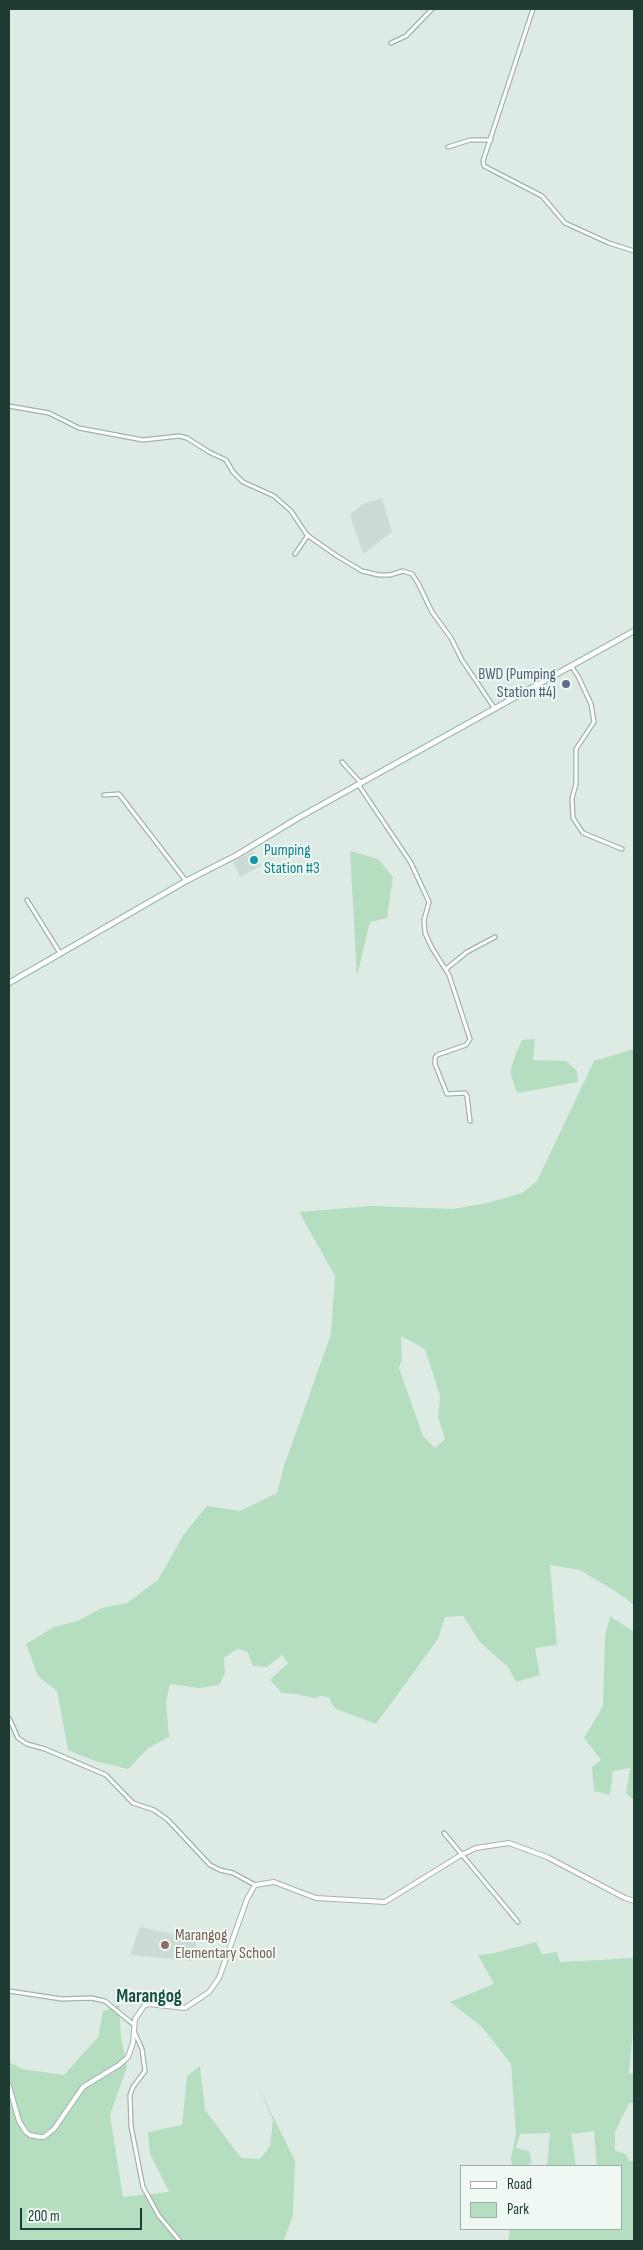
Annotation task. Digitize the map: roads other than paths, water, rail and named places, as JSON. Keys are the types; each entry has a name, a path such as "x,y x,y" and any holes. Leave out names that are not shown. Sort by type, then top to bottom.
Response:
{"main road":[{"path":"9,983 186,880 237,855 634,631"}],"street":[{"path":"391,43 406,36 432,9"},
{"path":"533,9 483,161 484,166 542,196 565,223 572,228 634,251"},
{"path":"448,147 470,140 490,140"},
{"path":"9,406 49,413 79,428 143,440 178,436 187,438 226,460 233,472 244,482 274,496 291,511 308,535 362,571 379,575 404,572 412,574 432,612 451,638 462,660 495,709"},
{"path":"295,554 308,535"},
{"path":"571,666 578,676 591,704 594,722 576,749 576,784 572,798 574,818 583,833 622,849"},
{"path":"342,762 360,784 411,864 429,902 424,920 425,933 434,952 446,969 470,1039 466,1045 437,1055 434,1058 435,1064 447,1094 465,1093 467,1096 470,1121"},
{"path":"104,795 119,794 186,880"},
{"path":"27,900 60,953"},
{"path":"446,969 467,952 495,937"},
{"path":"9,1718 18,1738 27,1744 45,1749 106,1775 133,1803 154,1810 168,1820 210,1865 233,1873 255,1885 274,1882 316,1898 385,1902 461,1854 476,1848 509,1843 547,1857 634,1901"},
{"path":"444,1833 518,1922"},
{"path":"9,2086 23,2129 30,2135 44,2137 54,2129 83,2086 119,2065 128,2056 132,2043 133,2026 139,2012 149,2004 185,2008 209,1992 219,1978 247,1899 255,1885"},
{"path":"9,1991 62,1999 91,1998 105,2001 133,2026 144,2058 145,2071 133,2087 130,2105 131,2126 143,2187 159,2216 180,2241"}],"place":[{"name":"BWD (Pumping Station #4)","path":"566,684"},
{"name":"Pumping Station #3","path":"254,860"},
{"name":"Marangog Elementary School","path":"165,1945"}],"district":[{"name":"Marangog","path":"149,1997"}]}
